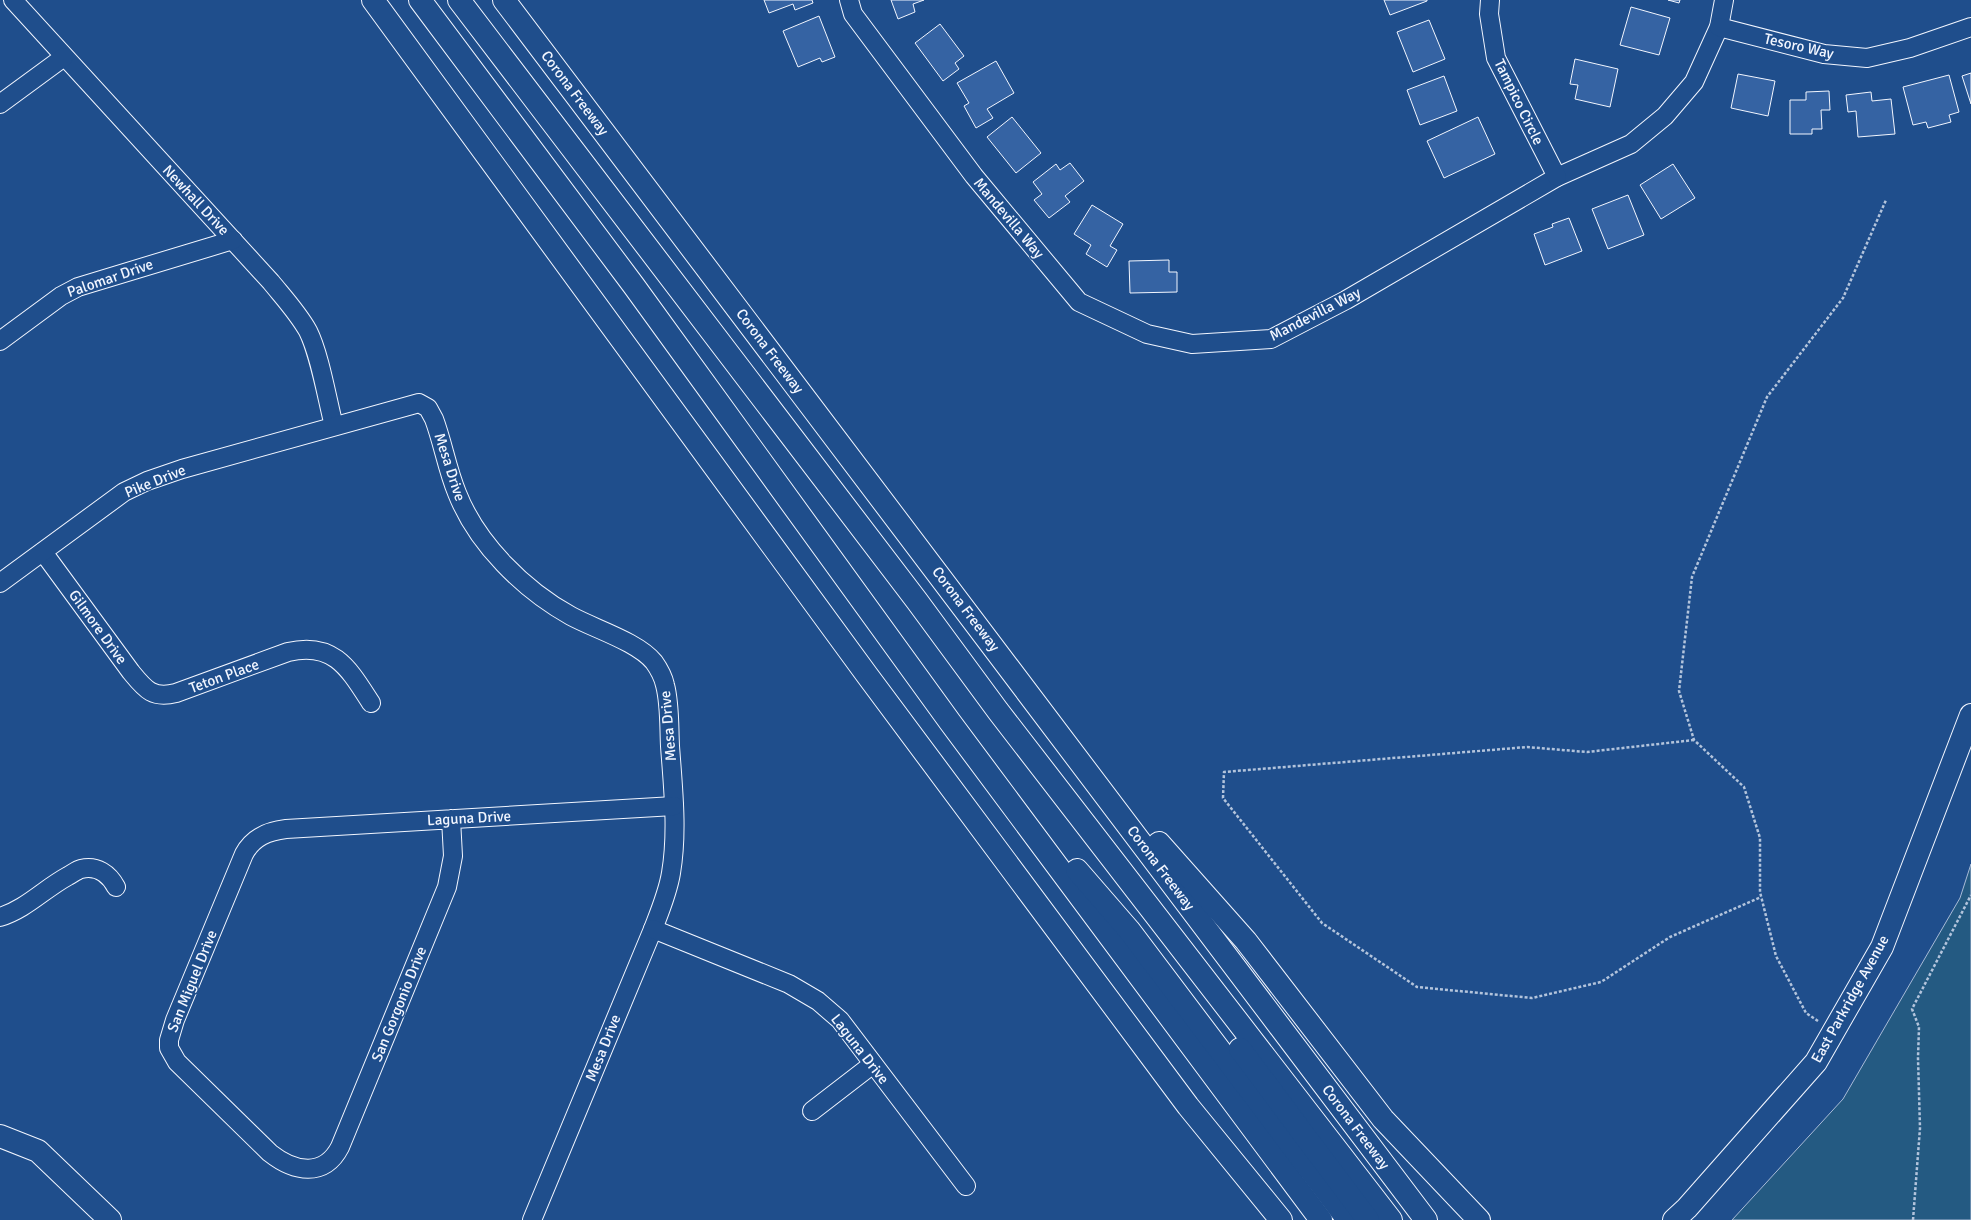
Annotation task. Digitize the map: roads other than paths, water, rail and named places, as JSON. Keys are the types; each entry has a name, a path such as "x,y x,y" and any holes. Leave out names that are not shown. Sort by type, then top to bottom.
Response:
{"main road":[{"path":"373,0 867,675 1188,1106 1269,1220"},
{"path":"420,0 634,286 956,730 1321,1220"},
{"path":"459,0 917,601 998,711 1391,1220"},
{"name":"Corona Freeway","path":"504,0 1057,729 1426,1220"},
{"path":"998,711 1143,919 1368,1220"},
{"name":"East Parkridge Avenue","path":"1674,1220 1816,1062 1882,947 1971,715"},
{"path":"1057,729 1246,941 1383,1119 1479,1220"},
{"path":"956,730 1129,930 1348,1220"},
{"path":"1188,1106 1281,1220"},
{"path":"0,1136 38,1151 110,1220"}],"street":[{"name":"Newhall Drive","path":"13,0 278,290 308,332 314,346 334,426"},
{"name":"Mandevilla Way","path":"849,0 853,14 974,176 1079,302 1147,334 1192,344 1271,339 1346,300 1556,177 1631,144 1665,116 1694,82 1719,27 1724,0"},
{"name":"Tampico Circle","path":"1490,0 1489,14 1496,58 1556,177"},
{"name":"Tesoro Way","path":"1719,27 1824,54 1867,58 1910,48 1971,27"},
{"path":"0,104 64,57"},
{"name":"Palomar Drive","path":"0,341 61,296 78,287 233,240"},
{"name":"Mesa Drive","path":"334,426 415,403 422,403 428,408 437,427 456,492 462,505 476,527 500,558 523,582 552,604 591,627 636,647 649,656 659,668 667,694 674,806 674,834 671,872 667,891 653,929 532,1220"},
{"name":"Pike Drive","path":"0,583 118,496 147,480 334,426"},
{"name":"Gilmore Drive","path":"43,552 139,682 152,693 159,695"},
{"name":"Teton Place","path":"159,695 167,695 187,689 288,652 316,649 332,656 348,669 371,703"},
{"name":"Laguna Drive","path":"264,834 286,829 674,806"},
{"name":"San Gorgonio Drive","path":"310,1169 324,1165 331,1161 340,1147 447,887 453,856 451,819"},
{"name":"San Miguel Drive","path":"264,834 252,842 244,854 175,1020 169,1040 169,1048 172,1055 185,1071 270,1153 293,1167 310,1169"},
{"path":"0,917 10,914 60,880 82,869 100,869 111,878 116,887"},
{"name":"Laguna Drive","path":"653,929 779,980 810,995 826,1006 840,1020 966,1186"},
{"path":"812,1111 873,1064"}]}
